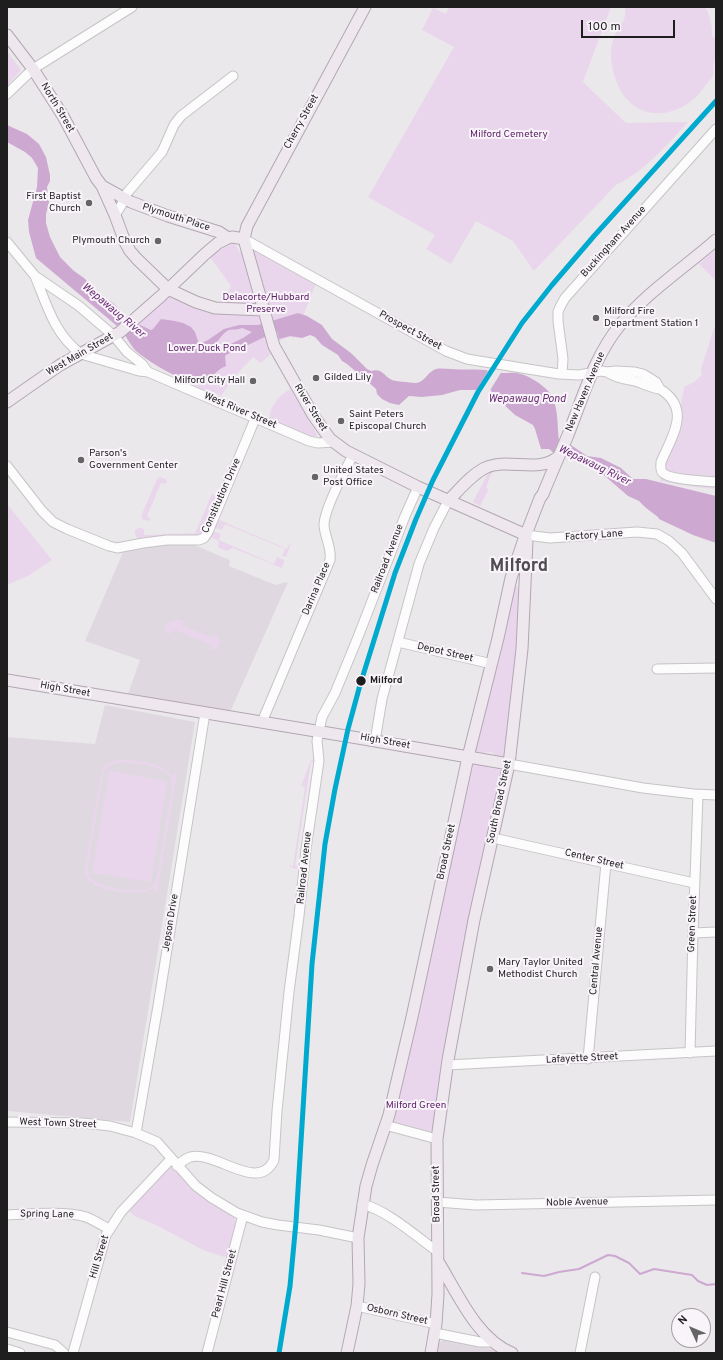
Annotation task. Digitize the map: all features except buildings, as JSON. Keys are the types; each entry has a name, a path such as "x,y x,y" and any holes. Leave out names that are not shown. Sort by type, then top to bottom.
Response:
{"main road":[{"name":"Cherry Street","path":"244,239 247,226 365,7"},
{"name":"North Street","path":"7,35 34,69 63,116 96,178 102,186 130,251 168,289 196,302 215,308 264,314"},
{"name":"North Street","path":"102,186 124,199"},
{"name":"Plymouth Place","path":"124,199 168,216 219,232 228,238"},
{"path":"228,238 236,237 244,239"},
{"name":"West Main Street","path":"7,402 42,377 118,333 205,254 218,243 228,238"},
{"name":"River Street","path":"244,239 274,346 313,415 325,433 334,442 353,455 448,501 526,535"},
{"name":"New Haven Avenue","path":"526,535 540,498 566,441 592,372 605,348 616,331 632,312 651,294 716,240"},
{"path":"448,501 469,480 486,467 496,465 534,465 549,463 559,456"},
{"path":"534,465 542,471 544,476 540,498"},
{"name":"Broad Street","path":"385,1125 389,1115 412,1017 468,758 492,664 511,578 526,535"},
{"name":"South Broad Street","path":"447,1065 474,920 509,764 522,649 527,542 526,535"},
{"path":"511,578 525,583"},
{"name":"High Street","path":"7,680 509,764"},
{"name":"Broad Street","path":"431,1353 438,1309 437,1139 447,1065"},
{"path":"347,1353 357,1306 359,1284 358,1238 362,1204 368,1175 385,1125"},
{"path":"438,1257 466,1309 481,1330 492,1342 512,1353"}],"street":[{"path":"7,94 34,69 132,7"},
{"path":"115,215 127,193 162,152 174,124 181,116 234,76"},
{"name":"Buckingham Avenue","path":"562,374 563,359 558,312 565,298 716,129"},
{"name":"Prospect Street","path":"244,239 446,351 458,356 478,361 562,374 579,375 601,371 607,372 614,377 660,389 673,400 678,412 675,428 661,462 662,472 669,476 716,482"},
{"name":"West River Street","path":"7,242 35,276 118,333 127,352 142,364 148,372"},
{"name":"West River Street","path":"35,276 53,322 69,343 81,354 139,371 148,372 309,441 318,443 334,442"},
{"name":"Constitution Drive","path":"7,466 42,511 53,522 66,529 104,544 117,548 155,541 199,540 204,538 208,532 255,419"},
{"name":"Darina Place","path":"262,722 330,560 331,554 324,525 325,519 333,497 353,455"},
{"name":"Railroad Avenue","path":"174,1162 188,1158 200,1157 245,1172 258,1174 268,1168 274,1160 277,1111 289,992 306,849 319,761 317,747 318,731 322,717 358,637 412,498 418,487"},
{"path":"375,741 382,699 419,564 434,528 448,501"},
{"name":"Factory Lane","path":"526,535 550,538 645,532 662,536 682,553 716,600"},
{"name":"Depot Street","path":"398,642 492,664"},
{"path":"657,669 716,668"},
{"name":"Jepson Drive","path":"136,1133 205,713"},
{"name":"High Street","path":"509,764 643,788 698,795 716,795"},
{"name":"Green Street","path":"690,1053 694,883 698,795"},
{"name":"Center Street","path":"493,838 694,883"},
{"name":"Central Avenue","path":"588,1059 606,863"},
{"path":"693,933 716,932"},
{"name":"Lafayette Street","path":"447,1065 716,1052"},
{"name":"West Town Street","path":"7,1122 83,1123 110,1126 136,1133 157,1142 188,1179 204,1193 243,1216 278,1225 319,1230 358,1238"},
{"path":"385,1125 437,1139"},
{"name":"Hill Street","path":"73,1353 101,1246 109,1229 121,1212 174,1162"},
{"name":"Noble Avenue","path":"437,1202 476,1205 716,1200"},
{"path":"362,1204 382,1212 438,1257"},
{"name":"Spring Lane","path":"7,1215 59,1214 82,1216 109,1229"},
{"name":"Pearl Hill Street","path":"207,1353 243,1216"},
{"path":"580,1353 595,1277"},
{"name":"Osborn Street","path":"357,1306 480,1342 492,1342"},
{"path":"7,1332 55,1345 64,1353"},
{"path":"7,1349 20,1353"}],"shaded area":[{"path":"161,544 194,545 230,560 229,566 268,582 277,585 288,582 230,712 127,697 140,660 85,641 124,550"},
{"path":"105,705 195,722 130,1122 7,1111 7,737 95,744"},
{"path":"444,1339 492,1349 501,1353 435,1353 439,1343"}],"green space":[{"name":"Milford Cemetery","path":"449,7 611,7 583,82 626,123 688,122 646,165 616,185 534,271 513,241 476,221 451,264 426,249 435,235 368,197 454,47 422,30 433,8 446,14"},
{"path":"625,7 705,7 711,21 712,36 716,39 717,55 714,62 713,75 696,97 685,106 672,111 659,113 647,112 635,106 625,97 615,77 611,52 613,40 617,30 625,17"},
{"path":"7,51 21,70 7,86"},
{"name":"Delacorte/Hubbard Preserve","path":"229,244 236,245 239,252 257,251 316,284 294,338 289,337 268,345 271,354 261,363 253,357 234,377 221,396 212,392 211,394 154,363 136,351 125,334 165,297 173,296 221,305 231,286 210,257"},
{"path":"716,249 716,281 699,264"},
{"path":"716,322 716,489 660,481 667,458 674,444 684,387 694,382 702,375 701,369"},
{"path":"290,389 317,436 313,438 270,420 273,406 282,395"},
{"path":"492,472 486,488 489,489 480,506 473,502 488,473"},
{"path":"160,477 166,479 167,482 165,484 161,483 147,516 151,519 150,521 142,519 141,516 157,479"},
{"path":"212,494 218,496 204,532 200,536 138,539 135,535 135,530 139,528 144,530 144,535 195,533"},
{"path":"7,504 52,560 28,576 7,585"},
{"path":"217,519 287,549 291,543 286,557 282,556 285,549 225,524 222,530 214,528"},
{"path":"212,531 221,534 219,540 274,564 277,557 284,560 282,568 233,548 227,551 219,548 219,541 210,537"},
{"path":"514,587 518,587 519,592 515,662 504,753 500,758 491,752 482,753 474,751"},
{"path":"171,621 184,621 181,625 211,637 216,634 220,641 219,645 215,649 208,650 213,645 174,630 168,635 165,630 166,625"},
{"path":"312,759 315,759 318,762 311,762 295,866 299,867 294,868 288,865 293,866 305,787 301,786"},
{"path":"128,760 154,764 161,767 173,777 174,774 177,774 157,891 154,891 154,888 148,891 130,893 120,892 101,887 86,877 85,867 101,774 104,766 113,761","holes":["127,763 160,769 171,779 172,786 156,881 150,888 144,890 127,890 108,887 93,880 87,872 103,773 110,765"]},
{"name":"Milford Green","path":"472,764 502,770 476,889 450,1020 432,1130 427,1132 392,1122"},
{"path":"109,771 167,781 151,882 92,873"},
{"path":"172,1167 194,1191 235,1218 234,1231 227,1256 224,1257 203,1250 154,1224 134,1216 128,1210 156,1180"}],"water":[{"path":"7,125 27,134 39,144 46,157 50,175 50,181 47,187 49,203 46,214 46,223 50,237 60,257 101,295 113,303 135,325 140,325 151,330 161,319 183,323 191,327 195,332 199,344 208,340 224,329 239,325 258,325 298,313 307,316 322,325 332,339 351,353 367,369 371,371 381,371 392,380 416,383 422,381 436,369 485,370 525,375 544,387 552,397 557,415 559,440 571,445 587,456 601,458 621,468 633,479 646,479 716,496 716,543 693,535 659,519 639,501 628,496 599,471 566,455 554,453 549,449 541,449 533,425 515,415 501,402 497,400 492,401 493,397 491,390 460,390 442,395 422,397 409,396 399,405 390,403 382,399 377,394 376,389 342,361 338,355 322,345 315,337 310,335 302,338 290,336 279,339 277,331 226,355 226,366 203,382 197,383 188,381 158,367 136,351 118,325 117,326 36,258 29,232 28,220 37,187 38,168 32,158 25,152 7,142","holes":["242,328 252,332 243,338 211,353 218,340 227,331"]}],"pier":[{"path":"489,369 502,371 489,392 476,392"}],"waterway":[{"path":"522,1273 544,1276 579,1269 608,1255 615,1256 629,1263 640,1274 654,1269 692,1275 698,1281 707,1285 716,1284"}],"transit line":[{"path":"279,1353 290,1286 296,1222 312,964 325,844 348,729 360,685 395,573 433,480 478,392 522,323 594,236 716,101"}],"place":[{"name":"First Baptist Church","path":"89,203"},
{"name":"Plymouth Church","path":"158,241"},
{"name":"Milford Fire Department Station 1","path":"596,318"},
{"name":"Gilded Lily","path":"316,378"},
{"name":"Milford City Hall","path":"253,381"},
{"name":"Saint Peters Episcopal Church","path":"341,421"},
{"name":"Parson's Government Center","path":"81,460"},
{"name":"United States Post Office","path":"315,477"},
{"name":"Milford","path":"361,681"},
{"name":"Mary Taylor United Methodist Church","path":"490,969"}],"district":[{"name":"Milford","path":"519,567"}],"water label":[{"name":"Wepawaug River","path":"113,311"},
{"name":"Wepawaug Pond","path":"527,400"},
{"name":"Wepawaug River","path":"594,466"}],"park label":[{"name":"Lower Duck Pond","path":"207,349"}]}
